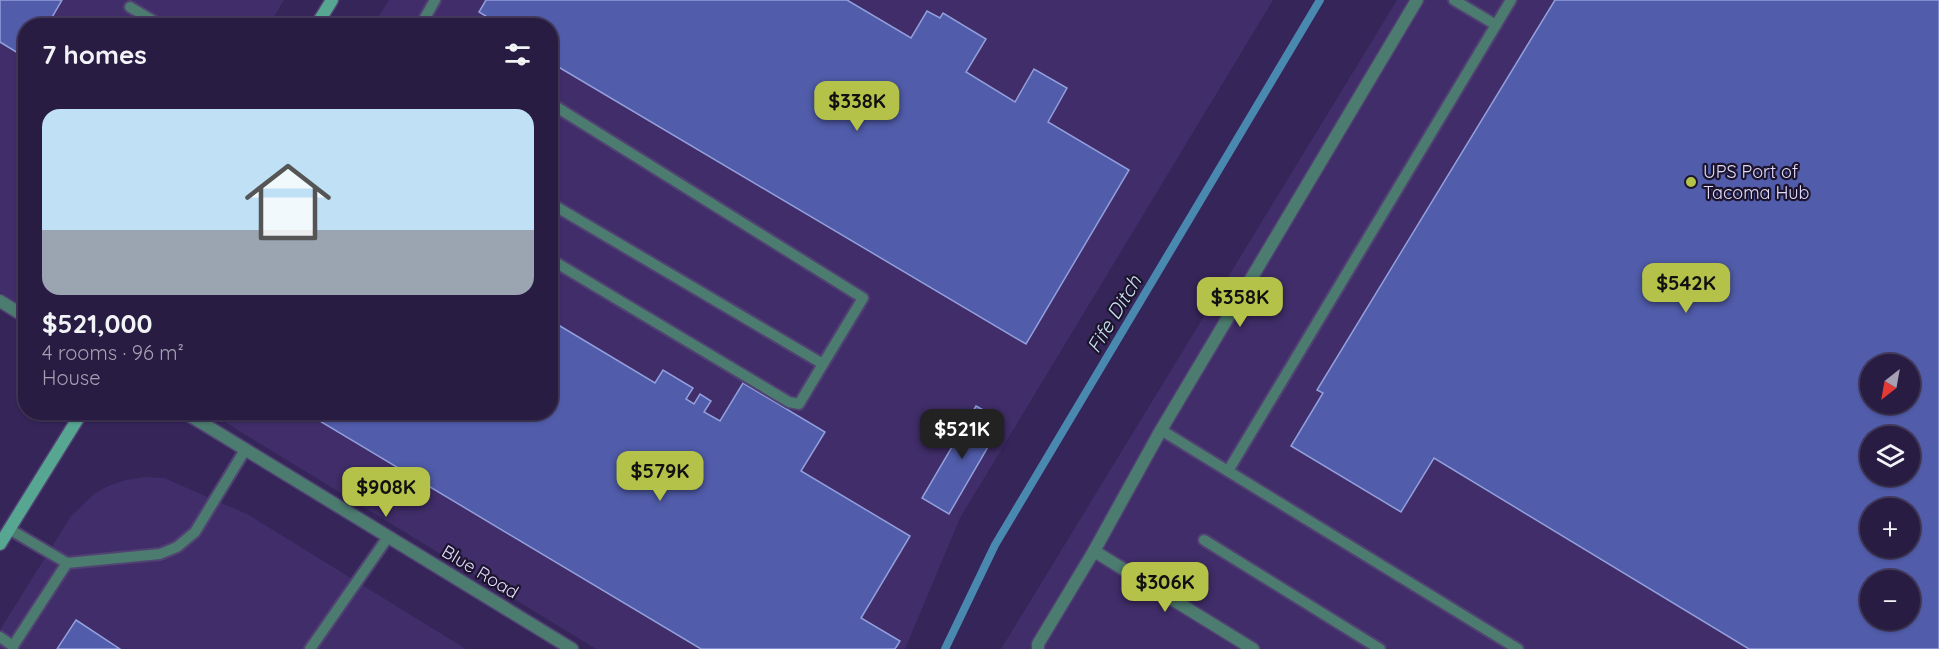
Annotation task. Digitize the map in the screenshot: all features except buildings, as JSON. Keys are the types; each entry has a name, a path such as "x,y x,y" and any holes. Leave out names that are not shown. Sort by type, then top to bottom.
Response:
{"main road":[{"path":"321,18 332,0"},
{"path":"0,544 77,420"}],"street":[{"path":"1038,649 1038,644 1094,551 1161,430 1417,0"},
{"path":"0,301 18,312"},
{"name":"Blue Road","path":"197,420 572,649"},
{"path":"1094,551 1253,649"}],"lane":[{"path":"426,18 435,0"},
{"path":"1454,0 1496,25"},
{"path":"1228,471 1511,0"},
{"path":"130,7 149,18"},
{"path":"558,108 863,298 799,404 789,402 558,264"},
{"path":"558,208 823,364"},
{"path":"1161,430 1518,649"},
{"path":"9,529 67,563 160,554 177,547 195,532 245,450"},
{"path":"310,649 388,537"},
{"path":"1204,540 1380,649"},
{"path":"0,637 13,648 67,563"}],"shaded area":[{"path":"0,0 284,0 273,18 18,18 18,301 0,292"},
{"path":"389,0 1273,0 960,518 905,649 596,649 221,420 558,420 558,18 377,18"},
{"name":"UPS Port of Tacoma Hub","path":"1397,0 1939,0 1939,649 1001,649"},
{"path":"145,477 164,478 247,514 466,649 0,649 0,630 71,516 94,494 108,486"}],"waterway":[{"name":"Fife Ditch","path":"945,649 995,545 1320,0"}],"place":[{"name":"UPS Port of Tacoma Hub","path":"1691,182"}]}
